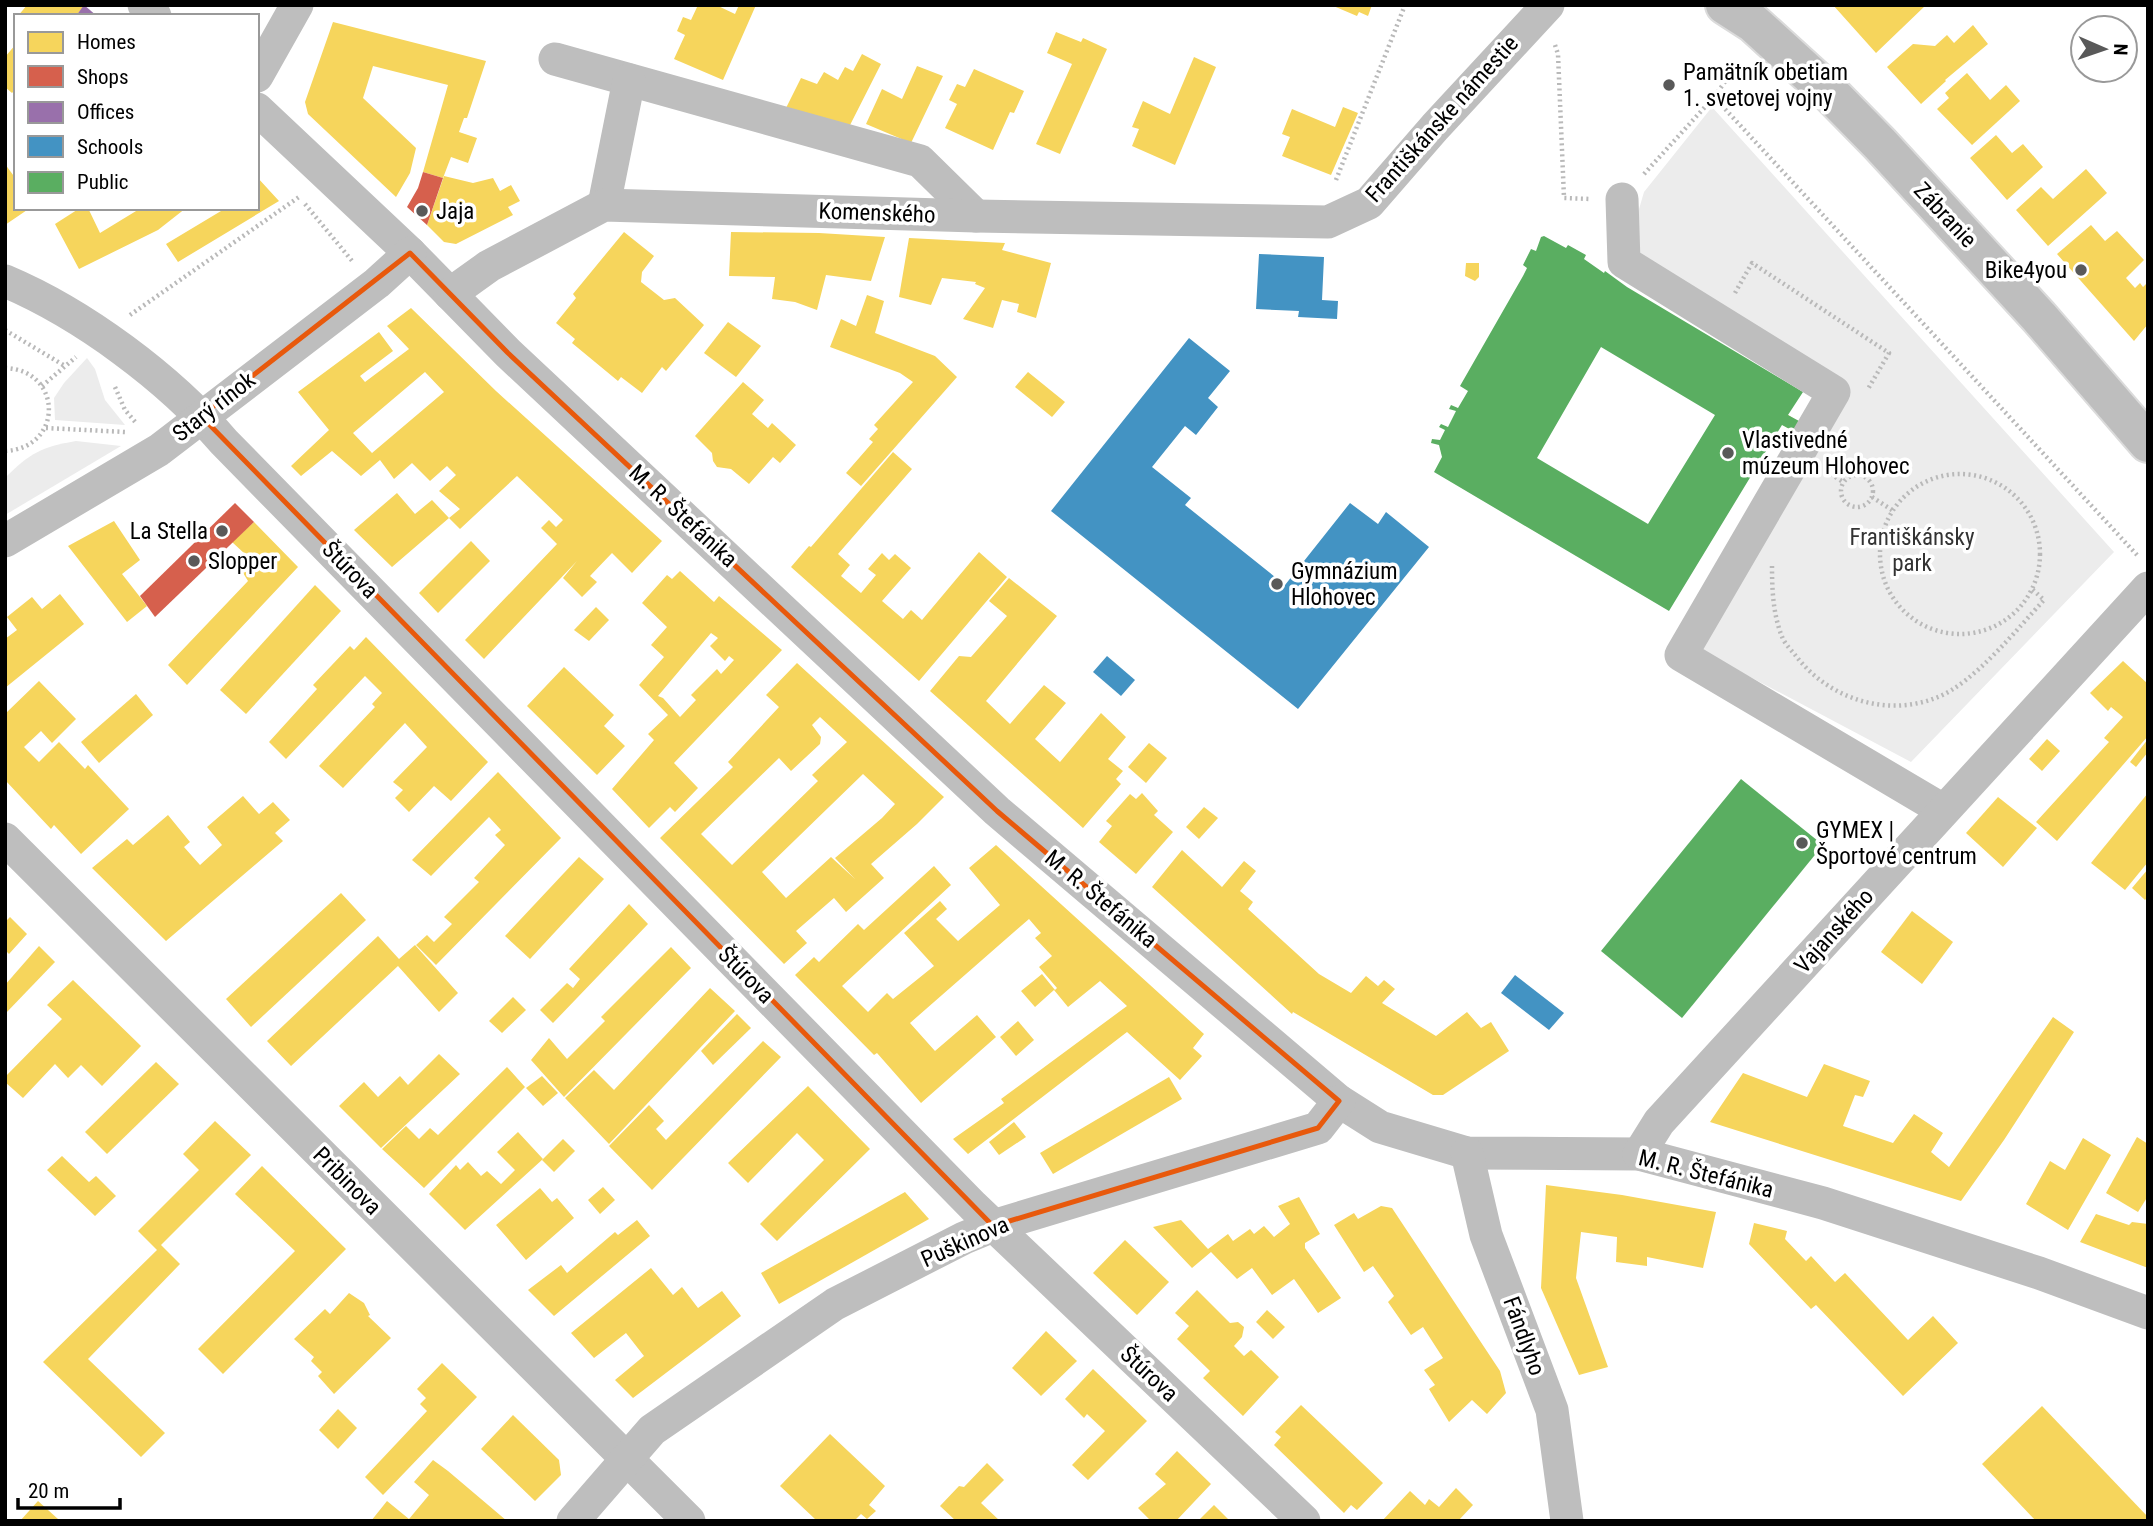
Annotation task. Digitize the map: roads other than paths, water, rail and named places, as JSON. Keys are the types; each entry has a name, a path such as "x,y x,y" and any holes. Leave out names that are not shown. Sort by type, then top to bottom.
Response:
{"main road":[{"name":"Zábranie","path":"1725,5 1753,23 1830,93 1880,144 2039,317 2148,443"}],"street":[{"path":"259,72 297,5"},
{"name":"Františkánske námestie","path":"1328,222 1369,203 1548,5"},
{"path":"555,59 920,161 976,216"},
{"path":"604,205 629,80"},
{"name":"M. R. Štefánika","path":"259,111 410,253 508,353 997,811 1339,1101 1380,1127 1467,1153 1639,1154 1823,1203 2039,1273 2148,1313"},
{"path":"1622,199 1624,262 1834,392 1681,655 1943,810"},
{"name":"Komenského","path":"450,294 489,266 604,205 976,216 1328,222"},
{"name":"Starý rínok","path":"5,541 159,450 377,283 410,253"},
{"name":"Štúrova","path":"5,281 52,303 105,339 149,371 201,416 993,1226 1304,1521"},
{"name":"Vajanského","path":"1639,1154 1659,1122 1943,810 2141,607"},
{"name":"Pribinova","path":"5,839 689,1521"},
{"name":"Puškinova","path":"573,1521 652,1430 835,1304 993,1226 1318,1128 1339,1101"},
{"name":"Fándlyho","path":"1467,1153 1486,1235 1552,1410 1567,1521"}],"place":[{"name":"Pamätník obetiam 1. svetovej vojny","path":"1669,85"},
{"name":"Jaja","path":"422,211"},
{"name":"Bike4you","path":"2081,270"},
{"name":"Vlastivedné múzeum Hlohovec","path":"1728,453"},
{"name":"La Stella","path":"222,531"},
{"name":"Slopper","path":"194,561"},
{"name":"Gymnázium Hlohovec","path":"1277,584"},
{"name":"GYMEX | Športové centrum","path":"1802,843"}],"park label":[{"name":"Františkánsky park","path":"1912,550"}]}
